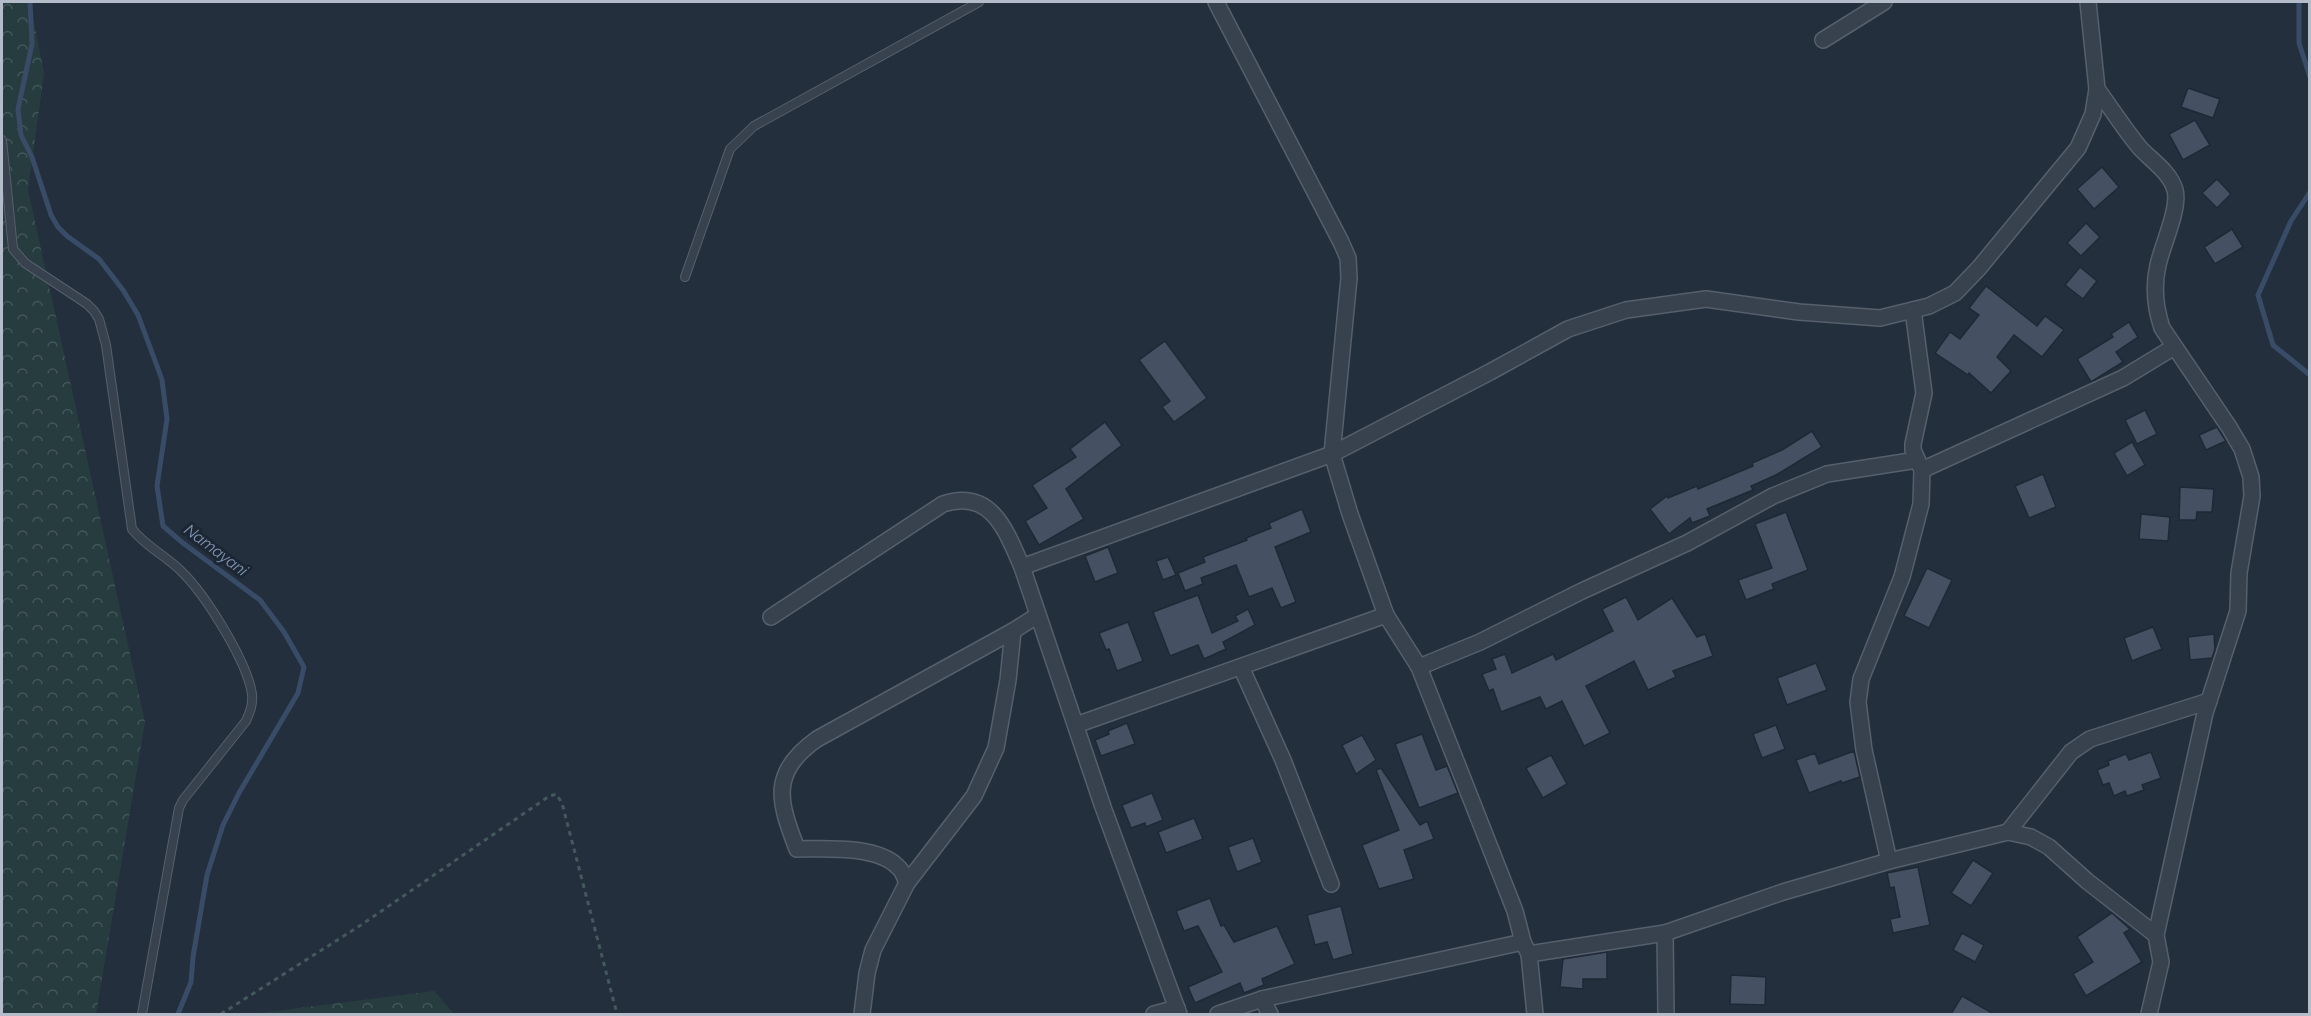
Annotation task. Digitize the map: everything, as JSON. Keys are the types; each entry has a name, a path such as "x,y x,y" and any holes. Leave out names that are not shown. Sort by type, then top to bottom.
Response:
{"street":[{"path":"1216,2 1348,258 1349,278 1332,454 1350,514 1386,615 1419,667 1515,911 1526,948 1535,1014"},
{"path":"1823,40 1884,2"},
{"path":"1022,567 1332,454 1568,329 1626,310 1706,298 1800,312 1880,318 1929,306 1955,293 2078,148 2093,114 2097,89 2088,2"},
{"path":"2097,89 2140,148 2163,170 2175,190 2176,202 2157,266 2154,291 2157,313 2162,328 2242,449 2252,477 2252,496 2240,573 2238,611 2209,701 2156,935 2162,962 2149,1014"},
{"path":"1889,861 1864,750 1858,702 1861,679 1902,577 1921,504 1919,465 1912,444 1924,393 1912,310"},
{"path":"1419,667 1480,642 1582,591 1688,543 1773,496 1827,474 1919,465 2124,378 2174,347"},
{"path":"771,617 943,504 966,500 986,507 1009,536 1022,567 1178,1011 1154,1014"},
{"path":"907,883 898,866 878,854 849,850 797,849 781,805 785,778 803,749 817,739 1038,615"},
{"path":"1076,725 1386,615"},
{"path":"862,1014 867,973 873,950 907,883 974,796 996,748 1008,680 1013,631"},
{"path":"1241,667 1283,760 1331,884"},
{"path":"2008,832 2071,752 2090,739 2209,701"},
{"path":"1218,1014 1262,999 1526,948 1665,933 1783,892 1889,861 2008,832 2031,837 2049,847 2086,881 2156,935"},
{"path":"1665,933 1666,1014"},
{"path":"1262,999 1270,1014"}],"lane":[{"path":"685,277 730,149 740,139 754,126 979,2"},
{"path":"2,140 13,249 25,263 87,304 99,319 106,345 132,529 191,581 212,609 240,660 252,692 252,706 246,721 179,808 142,1014"}],"path":[{"path":"221,1014 362,925 548,797 556,794 562,803 617,1014"}],"green space":[{"path":"2,2 30,2 44,73 28,190 145,722 96,1014 2,1014"},
{"path":"434,991 454,1014 252,1014"}],"building":[{"path":"2188,88 2220,99 2213,118 2181,107"},
{"path":"2195,120 2210,145 2183,160 2169,134"},
{"path":"2102,167 2119,187 2094,209 2077,189"},
{"path":"2217,179 2231,194 2217,208 2202,193"},
{"path":"2086,223 2100,237 2081,256 2067,243"},
{"path":"2232,229 2243,247 2215,264 2204,247"},
{"path":"2080,267 2097,281 2083,299 2065,285"},
{"path":"1986,286 2037,326 2045,316 2064,330 2042,357 2014,335 1997,357 2011,371 1991,393 1969,373 1968,375 1935,353 1950,332 1960,339 1979,315 1969,308"},
{"path":"2129,322 2138,337 2116,352 2123,362 2091,382 2077,359 2113,337 2111,334"},
{"path":"1165,341 1207,398 1174,422 1162,407 1170,401 1139,360"},
{"path":"2145,410 2157,434 2137,444 2125,420"},
{"path":"1105,422 1122,445 1066,489 1084,519 1039,545 1025,521 1047,508 1032,485 1076,457 1070,449"},
{"path":"2217,427 2226,441 2206,450 2199,435"},
{"path":"1812,431 1822,447 1776,475 1751,486 1753,490 1707,509 1710,516 1692,523 1690,518 1669,534 1650,509 1667,496 1668,498 1697,486 1698,489 1753,466 1752,463 1782,450"},
{"path":"2132,442 2145,465 2127,476 2114,453"},
{"path":"2043,474 2056,507 2029,518 2015,486"},
{"path":"2180,487 2214,489 2212,512 2197,512 2196,520 2179,520"},
{"path":"1302,509 1311,532 1275,547 1296,602 1281,608 1272,588 1249,597 1236,565 1201,578 1203,584 1185,591 1178,573 1205,562 1203,557 1247,540 1246,538 1271,528 1269,523"},
{"path":"1786,512 1808,570 1772,584 1774,589 1746,600 1738,580 1772,568 1755,524"},
{"path":"2141,514 2170,517 2168,541 2139,539"},
{"path":"1108,547 1118,573 1095,582 1085,556"},
{"path":"1168,557 1176,575 1163,580 1156,561"},
{"path":"1927,568 1952,580 1929,628 1904,616"},
{"path":"1198,595 1212,633 1238,621 1235,616 1248,609 1255,625 1223,642 1226,649 1204,659 1198,645 1170,656 1153,612"},
{"path":"1626,597 1638,620 1672,598 1697,637 1705,634 1713,656 1673,671 1676,677 1648,690 1634,661 1586,686 1610,733 1584,746 1562,701 1546,709 1540,697 1501,712 1493,689 1489,691 1482,674 1496,669 1492,659 1505,654 1512,673 1553,654 1556,660 1613,631 1602,609"},
{"path":"1128,622 1143,661 1117,671 1109,649 1106,650 1099,633"},
{"path":"2153,627 2162,649 2132,661 2124,638"},
{"path":"2214,634 2215,649 2212,658 2190,660 2188,637"},
{"path":"1816,663 1827,690 1787,705 1777,678"},
{"path":"1127,723 1135,744 1101,756 1095,740 1109,734 1108,731"},
{"path":"1776,725 1785,749 1762,758 1753,734"},
{"path":"1422,734 1436,770 1447,766 1458,793 1419,808 1395,744"},
{"path":"1362,735 1376,760 1356,774 1342,745"},
{"path":"1854,751 1860,777 1842,783 1841,781 1809,793 1796,760 1815,753 1819,764"},
{"path":"2151,752 2161,778 2142,785 2144,790 2127,796 2125,791 2114,796 2109,783 2103,785 2097,770 2109,765 2108,761 2126,754 2129,760"},
{"path":"1551,755 1567,784 1543,798 1526,768"},
{"path":"1381,768 1420,825 1427,821 1434,839 1404,850 1414,879 1379,889 1362,845 1399,830 1376,770"},
{"path":"1152,793 1163,820 1146,827 1145,823 1131,828 1122,805"},
{"path":"1194,818 1203,839 1166,853 1158,832"},
{"path":"1253,838 1262,862 1237,872 1228,847"},
{"path":"1973,860 1993,873 1971,906 1951,893"},
{"path":"1918,867 1930,925 1893,933 1890,919 1900,917 1894,887 1890,888 1887,873"},
{"path":"1210,898 1221,926 1224,925 1234,942 1277,926 1295,964 1262,979 1264,985 1244,993 1240,983 1195,1003 1188,987 1222,972 1198,926 1184,931 1176,911"},
{"path":"1341,906 1353,954 1333,960 1327,942 1315,945 1307,915"},
{"path":"2112,913 2130,929 2124,933 2142,962 2086,996 2073,974 2093,962 2077,937"},
{"path":"1962,933 1984,945 1975,962 1953,950"},
{"path":"1607,952 1607,979 1583,979 1583,989 1560,987 1563,959"},
{"path":"1731,975 1766,977 1765,1005 1730,1004"},
{"path":"1962,996 1994,1014 1951,1014"}],"waterway":[{"name":"Namayani","path":"30,2 32,44 18,109 21,135 32,157 51,215 58,227 99,259 123,290 138,315 157,366 162,380 167,419 157,486 163,526 260,600 284,632 304,667 298,693 239,793 223,825 207,875 191,982 178,1014"},
{"path":"2299,2 2299,43 2310,77"},
{"path":"2310,192 2291,221 2258,295 2273,345 2310,375"}]}
